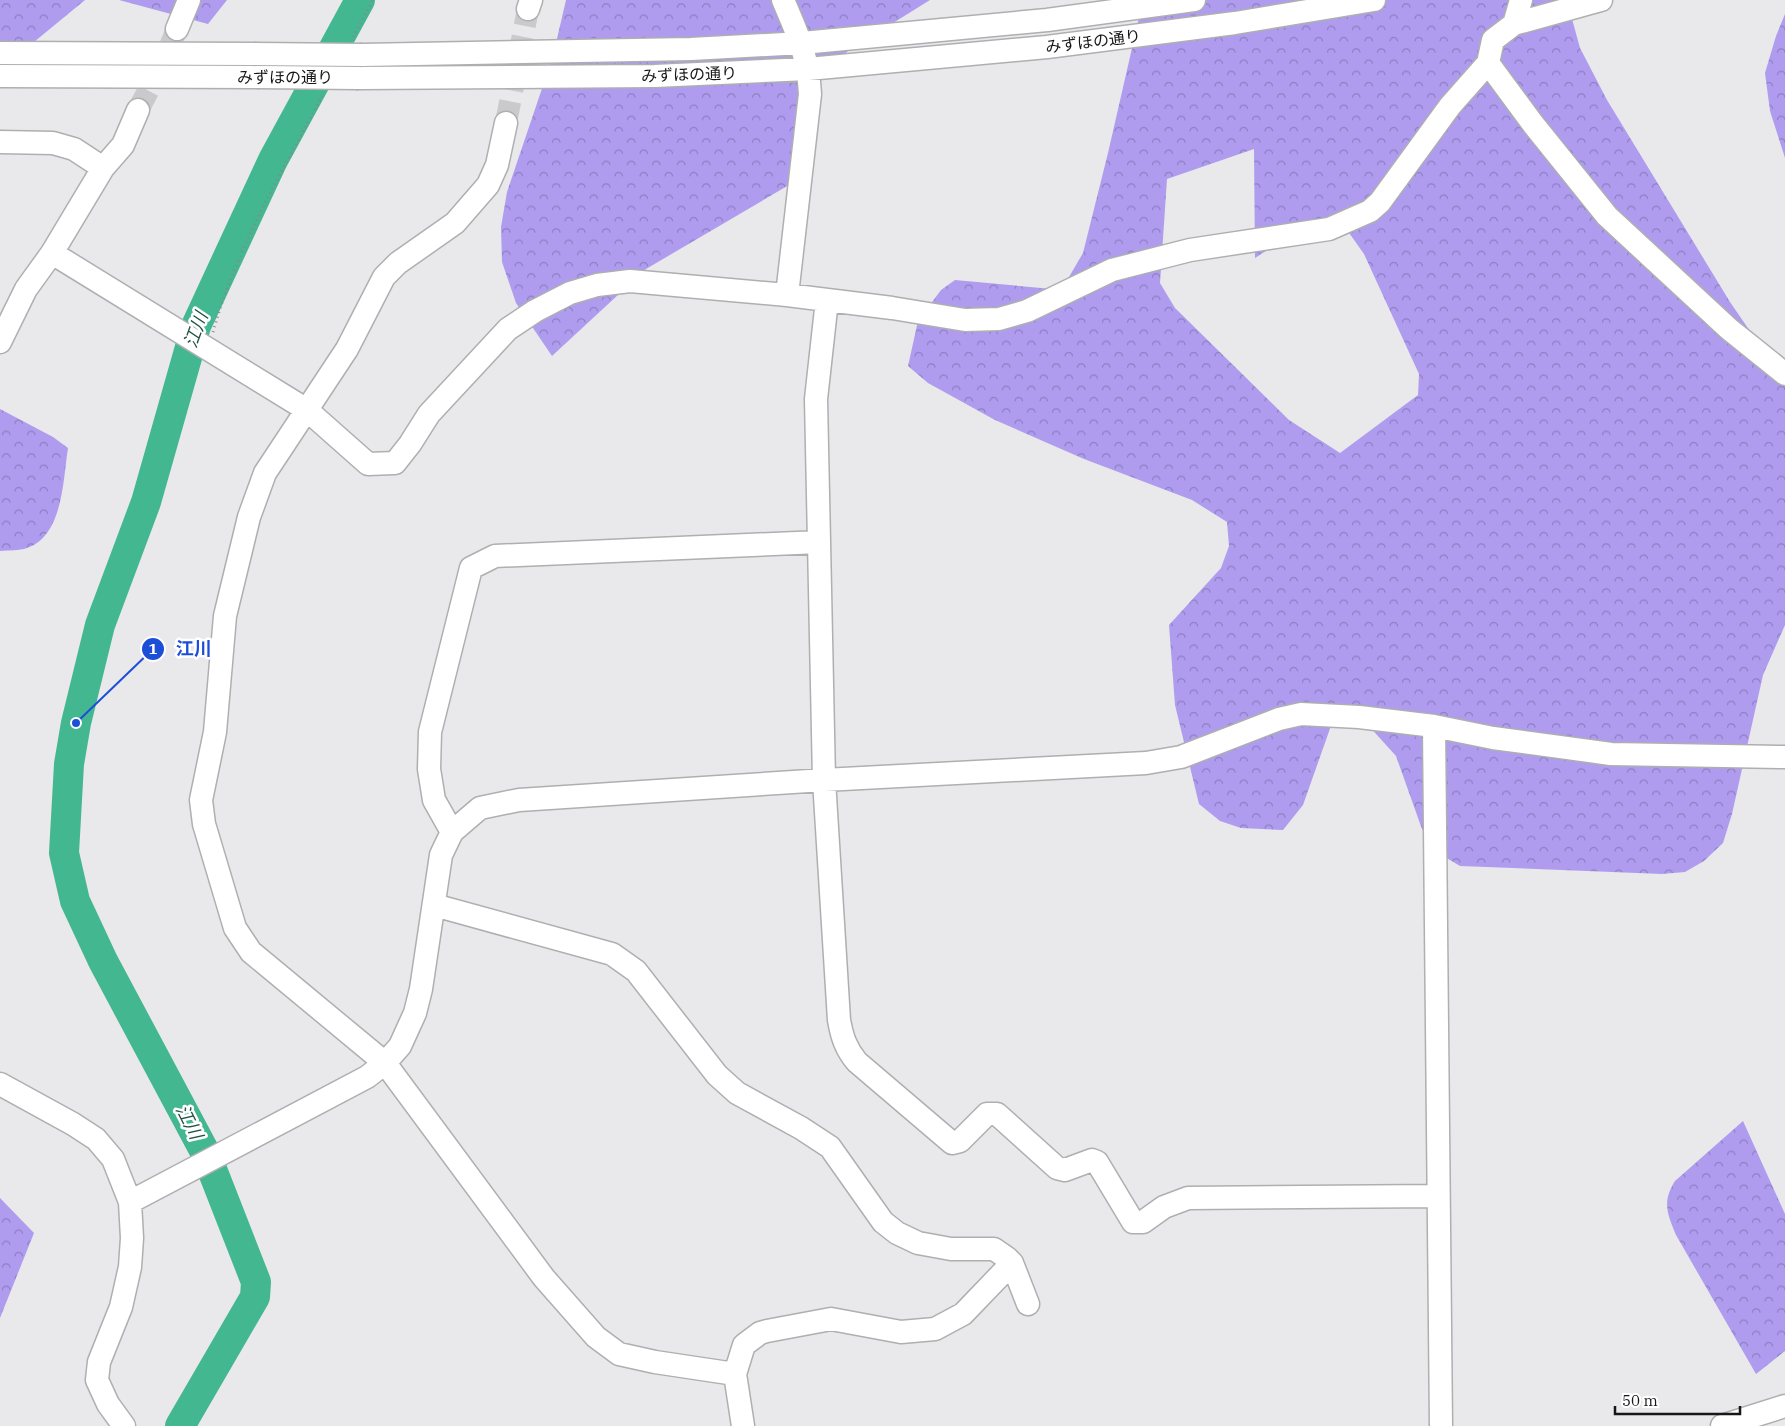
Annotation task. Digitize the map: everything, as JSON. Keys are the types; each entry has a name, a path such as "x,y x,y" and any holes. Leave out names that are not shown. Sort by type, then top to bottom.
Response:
{"street":[{"path":"177,29 189,0"},
{"path":"783,0 802,43 808,69 810,94 787,295"},
{"name":"みずほの通り","path":"0,53 254,54 356,49 692,48 802,43 1047,20 1194,0"},
{"name":"みずほの通り","path":"0,76 358,78 655,76 808,69 1047,47 1235,23 1374,0"},
{"path":"1514,24 1521,0"},
{"path":"52,252 307,410 368,464 395,463 429,414 508,329 535,311 570,292 597,285 630,281 787,295 892,308 965,320 999,319 1027,311 1112,270 1190,250 1328,229 1370,210 1380,202 1450,106 1488,64 1493,40 1514,24 1601,0"},
{"path":"1488,64 1533,124 1607,216 1729,329 1785,374"},
{"path":"0,342 26,289 52,252 103,168 123,145 138,110"},
{"path":"506,123 497,165 488,185 455,223 398,263 384,277 347,349 265,473 249,517 225,616 215,732 201,800 204,824 235,928 251,952 385,1063 544,1278 596,1337 619,1354 655,1362 735,1374"},
{"path":"0,142 53,143 74,149 103,168"},
{"path":"827,300 816,399 824,780 839,1020 842,1038 849,1052 857,1062 952,1143 960,1142 987,1114 997,1114 1057,1168 1065,1170 1092,1160 1097,1162 1133,1222 1143,1222 1164,1207 1188,1198 1438,1196"},
{"path":"452,832 434,800 429,769 430,732 471,568 495,556 819,542"},
{"path":"130,1202 367,1077 385,1063 400,1046 415,1013 441,856 452,832 480,808 519,800 824,780 1146,763 1181,757 1279,719 1302,714 1360,717 1434,726 1493,738 1610,754 1785,757"},
{"path":"1434,726 1441,1426"},
{"path":"434,905 612,954 636,971 717,1075 737,1093 801,1128 830,1147 883,1222 897,1233 918,1243 951,1249 994,1249 1012,1263 1028,1304"},
{"path":"0,1084 73,1124 96,1139 113,1159 130,1202 132,1238 130,1267 121,1307 99,1362 97,1380 108,1404 124,1426"},
{"path":"743,1426 735,1374 744,1345 760,1333 831,1319 901,1332 935,1329 963,1314 1012,1263"},
{"path":"1722,1426 1785,1406"}],"path":[{"path":"356,49 373,0"},
{"path":"208,350 220,306 263,205 323,94"}],"green space":[{"path":"0,0 85,0 0,70"},
{"path":"119,0 227,0 208,24"},
{"path":"566,0 930,0 848,51 822,75 809,167 794,182 646,269 552,356 516,303 502,262 501,227 507,192 553,56"},
{"path":"1143,0 1569,0 1569,8 1580,48 1607,100 1730,302 1785,382 1785,625 1763,675 1732,814 1723,843 1704,861 1685,872 1662,874 1460,866 1445,857 1422,829 1396,756 1359,715 1338,706 1303,805 1283,830 1241,828 1220,821 1199,804 1175,705 1169,625 1221,568 1229,546 1227,522 1192,500 1084,459 995,420 928,383 908,366 918,321 941,290 955,280 1052,289 1069,277 1083,253","holes":["1254,149 1255,258 1315,219 1340,220 1364,254 1419,374 1418,395 1340,453 1289,420 1175,308 1160,283 1167,179"]},
{"path":"1785,14 1785,158 1770,111 1765,73"},
{"path":"0,409 53,437 68,448 62,491 54,520 48,532 39,542 21,550 0,551"},
{"path":"1743,1121 1785,1214 1785,1351 1756,1374 1676,1235 1667,1208 1668,1195 1675,1181"},
{"path":"0,1198 34,1233 0,1318"}],"waterway":[{"name":"江川","path":"180,1426 255,1297 256,1282 206,1154 103,961 75,901 64,853 69,764 76,723 100,625 146,502 196,326 273,160 360,0"}],"tunnel":[{"path":"506,123 528,9"},
{"path":"138,110 164,61 177,29"}],"place":[{"name":"江川","path":"76,723"}]}
